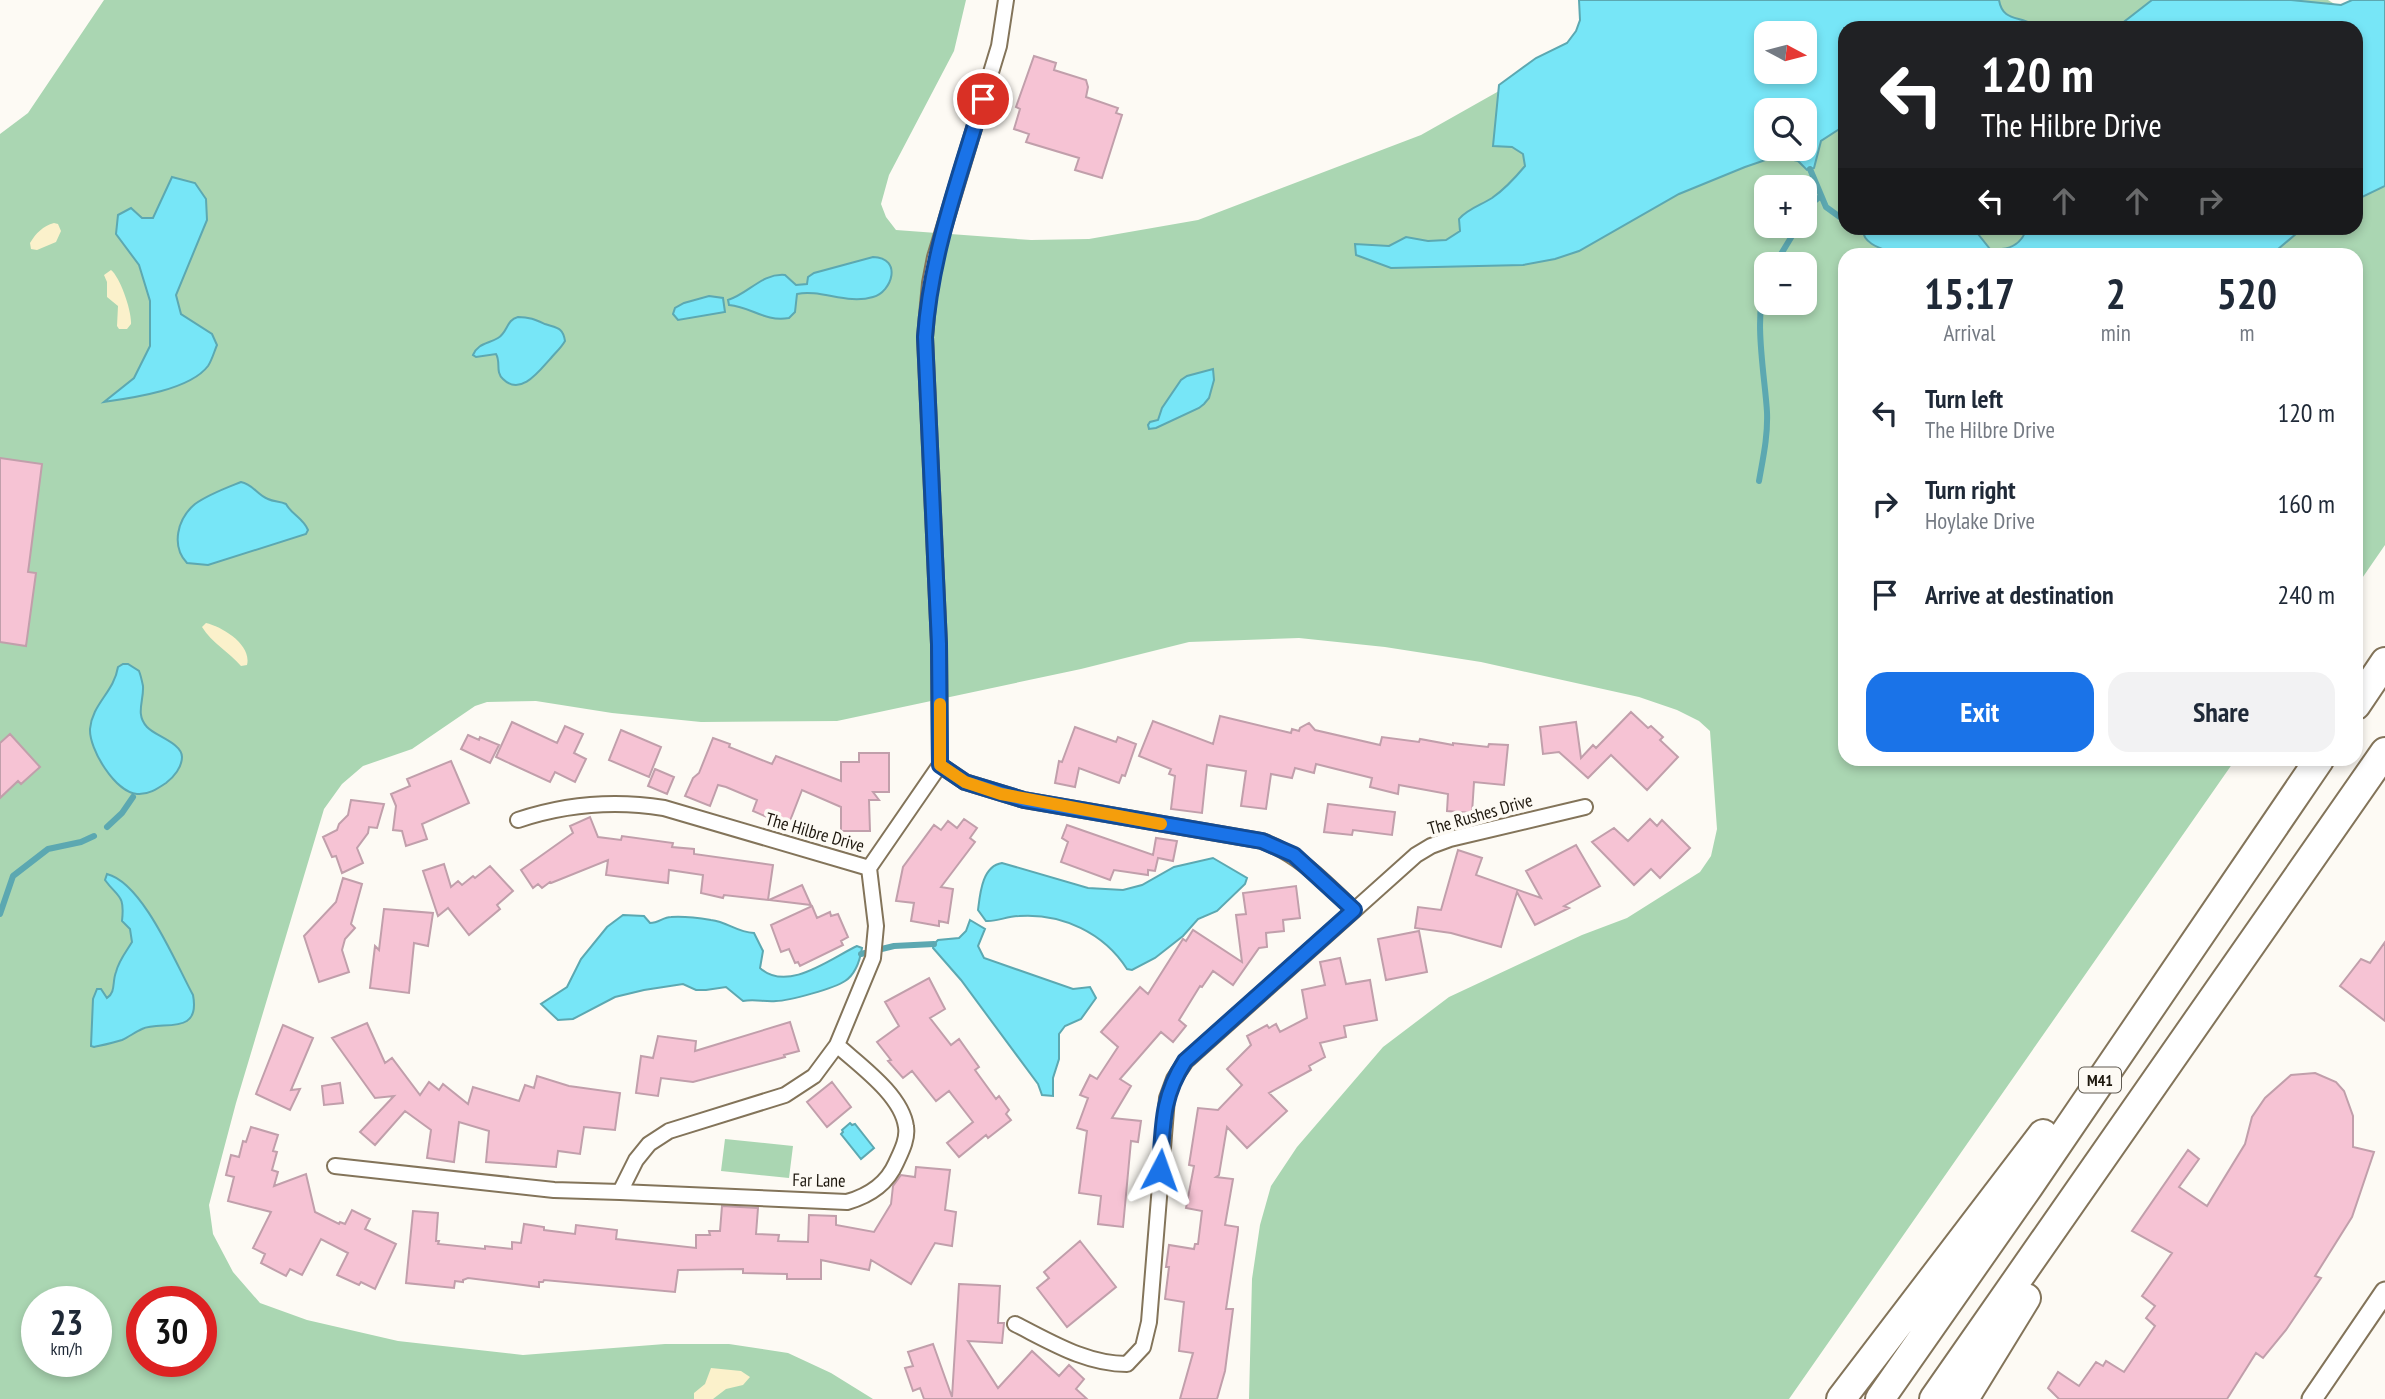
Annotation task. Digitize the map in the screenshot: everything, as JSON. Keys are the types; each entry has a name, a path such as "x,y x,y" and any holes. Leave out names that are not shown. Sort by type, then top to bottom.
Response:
{"highway":[{"path":"2363,695 2385,662"},
{"name":"M41","path":"1934,1399 2385,752"},
{"name":"M41","path":"1880,1399 2029,1186 2315,766"},
{"path":"1841,1399 2215,911"},
{"path":"1964,1399 2185,1039"}],"street":[{"path":"1006,0 999,46 935,257 927,306 925,337 939,644 940,765 965,782 1024,800 1262,841 1294,855 1354,910"},
{"name":"The Hilbre Drive","path":"518,820 541,812 586,804 636,804 664,808 869,868 940,765"},
{"name":"The Rushes Drive","path":"1015,1324 1078,1355 1107,1364 1127,1364 1143,1347 1149,1322 1164,1119 1167,1098 1185,1061 1416,855 1450,839 1585,807"},
{"path":"620,1192 636,1160 649,1144 668,1131 785,1095 814,1076 837,1045 873,958 876,938 869,868"},
{"name":"Far Lane","path":"335,1166 554,1190 847,1202 864,1197 877,1188 894,1168 904,1145 906,1128 901,1110 887,1091 837,1045"},
{"path":"2312,1399 2385,1292"}],"green space":[{"path":"104,0 966,0 954,51 889,175 881,204 886,217 896,230 1031,240 1089,239 1198,220 1421,135 1660,0 2328,0 2361,21 1838,21 1838,235 2363,235 2363,22 2385,42 2385,545 2363,577 2363,248 1838,248 1838,766 2231,766 1789,1399 1249,1399 1252,1279 1260,1225 1271,1186 1297,1147 1383,1047 1449,997 1582,935 1627,918 1700,872 1711,856 1717,829 1710,731 1699,721 1677,710 1639,697 1481,662 1385,647 1299,638 1189,642 1081,669 837,721 701,722 612,713 536,701 487,702 475,706 412,749 363,766 342,784 324,809 236,1103 209,1205 213,1234 233,1272 260,1303 307,1320 398,1341 523,1355 665,1344 729,1344 788,1353 831,1373 873,1399 0,1399 0,134 28,113"},
{"path":"725,1139 793,1146 789,1178 721,1171"}],"sand":[{"path":"54,223 58,224 61,231 56,242 37,250 31,249 30,243 37,233"},
{"path":"111,270 122,287 127,303 131,324 127,329 119,329 117,326 118,306 107,297 104,275"},
{"path":"206,623 220,628 241,644 247,665 241,666 211,638 202,627"},
{"path":"711,1368 741,1371 750,1377 743,1385 726,1389 713,1399 694,1399 694,1393 705,1384"}],"water":[{"path":"1579,0 1999,0 2005,13 2026,21 1838,21 1838,130 1821,141 1817,156 1817,98 1754,98 1754,161 1762,161 1679,194 1579,251 1523,265 1391,268 1356,255 1355,244 1389,246 1406,237 1428,241 1446,240 1460,231 1459,219 1462,216 1492,198 1514,179 1525,166 1523,154 1512,147 1493,146 1499,85 1536,58 1567,43 1580,20"},
{"path":"2152,0 2291,0 2341,5 2352,0 2385,0 2385,186 2363,197 2363,21 2125,21"},
{"path":"1798,161 1816,161 1814,168 1807,170"},
{"path":"172,177 195,183 206,199 207,220 176,295 181,314 212,334 217,345 208,366 188,381 160,392 104,402 134,378 150,346 150,301 139,265 116,234 118,215 131,208 142,218 153,218"},
{"path":"1864,235 1979,235 1989,248 1881,248 1866,239"},
{"path":"2023,235 2295,235 2279,248 2008,248"},
{"path":"873,257 888,263 891,276 885,289 873,297 854,299 815,293 797,294 795,312 789,318 780,319 729,305 728,300 769,277 785,275 796,285 807,284 808,277 814,273"},
{"path":"709,296 723,298 725,312 678,320 673,314 675,308 684,303"},
{"path":"518,317 533,319 559,329 565,341 536,375 517,385 503,379 496,354 476,357 473,355 480,346 501,335 511,321"},
{"path":"1213,369 1214,380 1209,398 1204,404 1149,429 1148,425 1158,420 1162,408 1181,380"},
{"path":"241,482 270,500 286,504 306,526 306,534 208,565 187,563 179,549 178,541 184,517 200,500"},
{"path":"128,664 140,673 143,686 143,722 178,748 182,757 172,778 145,794 129,791 112,778 99,758 91,737 90,729 95,712 112,684 118,667"},
{"path":"1213,858 1247,878 1245,884 1217,911 1198,919 1183,936 1155,958 1132,970 1127,969 1118,956 1094,936 1066,922 1035,916 986,921 978,910 986,875 995,865 1002,863 1088,888 1123,890 1142,885 1174,867"},
{"path":"107,874 133,892 146,908 193,995 194,1008 191,1017 185,1022 139,1030 122,1040 94,1047 91,1046 93,999 97,989 101,989 107,998 110,996 119,964 132,942 130,929 122,921 121,901 105,880"},
{"path":"623,915 644,916 650,923 671,917 717,921 754,933 763,951 760,968 771,975 783,977 809,971 857,946 862,948 857,966 849,978 840,984 801,997 776,1001 743,1001 726,987 696,990 683,984 615,997 573,1019 558,1020 541,1004 567,987 581,959 607,927"},
{"path":"970,920 985,929 978,946 984,958 1073,989 1090,987 1096,998 1081,1019 1065,1026 1059,1034 1059,1059 1053,1078 1053,1096 1042,1095 1038,1084 961,980 933,948 938,940 959,938 966,931"},
{"path":"850,1123 855,1124 874,1148 861,1159 841,1134"}],"building":[{"path":"1034,56 1056,63 1054,70 1086,80 1086,97 1118,108 1116,113 1122,115 1102,178 1075,170 1079,158 1026,142 1029,134 1014,129 1020,109 1016,107"},
{"path":"0,458 42,464 28,572 36,573 26,646 0,642"},
{"path":"1631,712 1648,728 1651,726 1663,737 1660,740 1678,757 1647,790 1611,755 1588,778 1559,752 1543,754 1540,727 1576,722 1581,758 1593,745 1596,748"},
{"path":"1220,716 1291,733 1292,729 1299,731 1309,723 1315,730 1380,745 1382,737 1419,742 1420,739 1453,745 1508,745 1504,785 1474,782 1472,813 1447,811 1448,794 1399,785 1398,794 1370,787 1372,778 1316,764 1314,773 1295,768 1292,778 1271,774 1266,809 1241,806 1246,771 1207,765 1202,813 1171,809 1175,776 1169,774 1171,769 1139,756 1153,721 1213,744"},
{"path":"512,722 557,743 565,726 583,734 574,753 586,759 575,782 555,772 550,782 496,757"},
{"path":"1075,727 1116,742 1118,737 1136,744 1125,776 1122,775 1119,783 1079,768 1075,787 1055,783 1059,761 1062,762"},
{"path":"621,730 661,747 649,777 609,760"},
{"path":"10,734 40,767 21,784 18,781 0,798 0,743"},
{"path":"468,735 499,745 490,763 461,749"},
{"path":"713,738 772,764 776,756 841,781 841,762 859,762 859,753 889,753 889,792 873,792 879,800 869,800 870,831 841,831 841,807 802,790 788,826 753,811 757,800 726,787 718,785 710,806 685,796 693,778 699,773"},
{"path":"451,761 469,803 422,824 427,839 406,846 402,831 393,830 396,806 391,794 410,786 407,779"},
{"path":"655,769 674,777 667,794 648,786"},
{"path":"351,800 384,804 377,828 369,827 368,833 357,848 363,863 342,873 336,856 332,857 323,837 337,830 348,815"},
{"path":"1328,804 1395,812 1392,835 1353,830 1352,835 1324,832"},
{"path":"590,817 598,837 621,840 622,836 673,843 672,847 694,849 694,854 773,865 768,900 724,895 723,898 701,893 703,875 669,870 668,883 606,875 608,860 550,882 542,888 538,884 533,888 521,870 573,833 570,826"},
{"path":"964,819 977,828 970,838 975,842 941,887 953,889 948,923 939,921 939,926 911,921 914,903 896,901 903,867 934,825 941,830 948,821 957,828"},
{"path":"1650,819 1657,826 1662,820 1690,848 1660,878 1651,869 1634,885 1592,842 1614,828 1628,841"},
{"path":"1067,825 1153,855 1156,838 1177,841 1173,861 1158,858 1155,871 1148,870 1148,875 1114,870 1110,880 1061,862 1068,842 1062,838"},
{"path":"1576,845 1600,886 1564,906 1569,908 1535,925 1517,892 1501,947 1451,933 1415,928 1418,907 1441,910 1458,850 1482,858 1476,875 1541,898 1526,871"},
{"path":"444,864 451,887 458,881 462,885 473,876 475,878 490,866 513,891 497,905 500,909 469,935 448,908 438,916 423,871"},
{"path":"343,878 362,884 351,924 355,928 345,939 342,950 349,972 319,982 304,936 336,902"},
{"path":"802,885 811,905 769,900"},
{"path":"1296,886 1300,918 1283,920 1284,931 1266,933 1267,947 1259,948 1233,985 1213,971 1202,987 1200,986 1179,1020 1186,1026 1173,1042 1161,1032 1120,1079 1131,1086 1112,1118 1141,1121 1138,1142 1131,1141 1123,1227 1098,1224 1101,1196 1079,1193 1087,1131 1077,1128 1088,1098 1080,1095 1090,1075 1097,1079 1118,1047 1101,1032 1140,987 1148,994 1183,939 1186,941 1193,930 1242,962 1236,915 1246,914 1243,893"},
{"path":"812,906 817,918 830,912 831,916 838,914 848,937 841,941 843,945 800,966 798,962 795,963 789,949 781,952 771,925"},
{"path":"384,909 433,913 428,946 414,943 409,993 370,988 375,946 379,950"},
{"path":"1419,931 1427,972 1386,980 1378,939"},
{"path":"2385,942 2385,1021 2340,986 2361,959 2370,963"},
{"path":"1340,958 1346,984 1370,980 1377,1020 1344,1026 1346,1037 1320,1043 1325,1057 1309,1066 1311,1070 1269,1093 1287,1111 1247,1148 1227,1127 1219,1175 1216,1177 1233,1179 1225,1225 1238,1227 1238,1230 1226,1309 1233,1309 1225,1371 1217,1399 1180,1399 1193,1353 1179,1351 1184,1302 1165,1299 1169,1267 1166,1267 1169,1245 1194,1249 1195,1244 1198,1244 1202,1211 1186,1208 1194,1166 1189,1165 1198,1108 1218,1110 1242,1085 1227,1069 1251,1045 1247,1036 1267,1025 1269,1028 1276,1024 1280,1032 1307,1018 1302,990 1325,985 1320,962"},
{"path":"929,978 945,1009 930,1018 951,1045 959,1039 979,1067 975,1070 996,1099 999,1096 1009,1110 1006,1114 1011,1120 988,1138 986,1135 959,1157 947,1143 973,1122 949,1091 936,1101 912,1071 903,1078 888,1061 891,1060 877,1042 899,1026 885,1002"},
{"path":"790,1022 799,1051 693,1082 661,1078 658,1096 636,1093 641,1056 653,1058 658,1036 696,1041 695,1051"},
{"path":"367,1023 385,1063 392,1058 420,1095 429,1082 439,1090 443,1084 468,1104 473,1087 519,1101 525,1085 534,1088 537,1076 569,1086 620,1093 615,1130 584,1127 580,1154 558,1151 556,1167 486,1162 489,1131 459,1122 454,1162 427,1158 431,1130 405,1111 375,1145 360,1132 394,1096 375,1098 332,1038"},
{"path":"283,1025 313,1038 291,1090 300,1089 290,1110 256,1094"},
{"path":"2315,1073 2336,1082 2344,1091 2353,1116 2353,1147 2374,1152 2352,1217 2315,1276 2321,1278 2286,1330 2263,1358 2256,1353 2227,1399 2059,1399 2048,1388 2058,1372 2079,1386 2096,1362 2103,1366 2106,1361 2124,1372 2155,1326 2146,1318 2155,1306 2142,1296 2172,1253 2132,1231 2188,1150 2199,1159 2179,1187 2207,1206 2245,1144 2252,1117 2265,1098 2291,1075"},
{"path":"832,1082 851,1107 827,1127 807,1102"},
{"path":"340,1083 343,1103 324,1105 322,1086"},
{"path":"251,1127 278,1135 273,1151 277,1152 272,1170 278,1172 274,1186 306,1174 315,1212 339,1224 345,1224 352,1210 370,1219 365,1229 396,1244 375,1289 337,1275 348,1253 321,1239 302,1275 290,1269 286,1276 261,1263 265,1254 253,1248 271,1212 228,1201 234,1177 226,1175 231,1155 239,1157 243,1141 246,1142"},
{"path":"916,1167 950,1170 945,1210 956,1212 952,1246 935,1243 911,1284 871,1260 869,1270 821,1260 821,1279 787,1279 787,1274 743,1273 743,1269 678,1270 675,1292 544,1280 539,1282 539,1287 468,1278 463,1282 455,1281 454,1288 406,1283 413,1211 438,1213 438,1244 485,1249 485,1246 512,1249 512,1242 521,1243 524,1224 575,1234 576,1225 617,1230 616,1239 696,1248 696,1235 710,1235 709,1231 720,1231 722,1206 758,1208 756,1234 779,1235 778,1241 808,1242 809,1215 836,1216 836,1225 874,1232 891,1204 893,1186 901,1175 915,1177"},
{"path":"1080,1241 1116,1287 1067,1327 1037,1288 1049,1278 1044,1272"},
{"path":"959,1284 1000,1286 998,1323 1004,1323 1002,1343 968,1341 998,1388 1032,1351 1059,1376 1069,1365 1084,1379 1076,1389 1087,1399 924,1399 920,1388 913,1391 905,1368 913,1366 908,1352 933,1344 952,1397"}],"waterway":[{"path":"1810,169 1826,207 1838,216"},
{"path":"1817,199 1821,196"},
{"path":"1782,252 1791,238"},
{"path":"1759,481 1767,421 1760,315"},
{"path":"107,827 122,813 133,797"},
{"path":"0,914 13,876 48,849 81,842 94,836"},
{"path":"861,954 894,946 934,944"}],"slow traffic":[{"path":"940,704 940,765 965,782 1024,800 1161,824"}],"route":[{"path":"983,99 935,257 927,306 925,337 939,644 940,765 965,782 1024,800 1262,841 1294,855 1354,910 1185,1061 1167,1098 1160,1170"}]}
